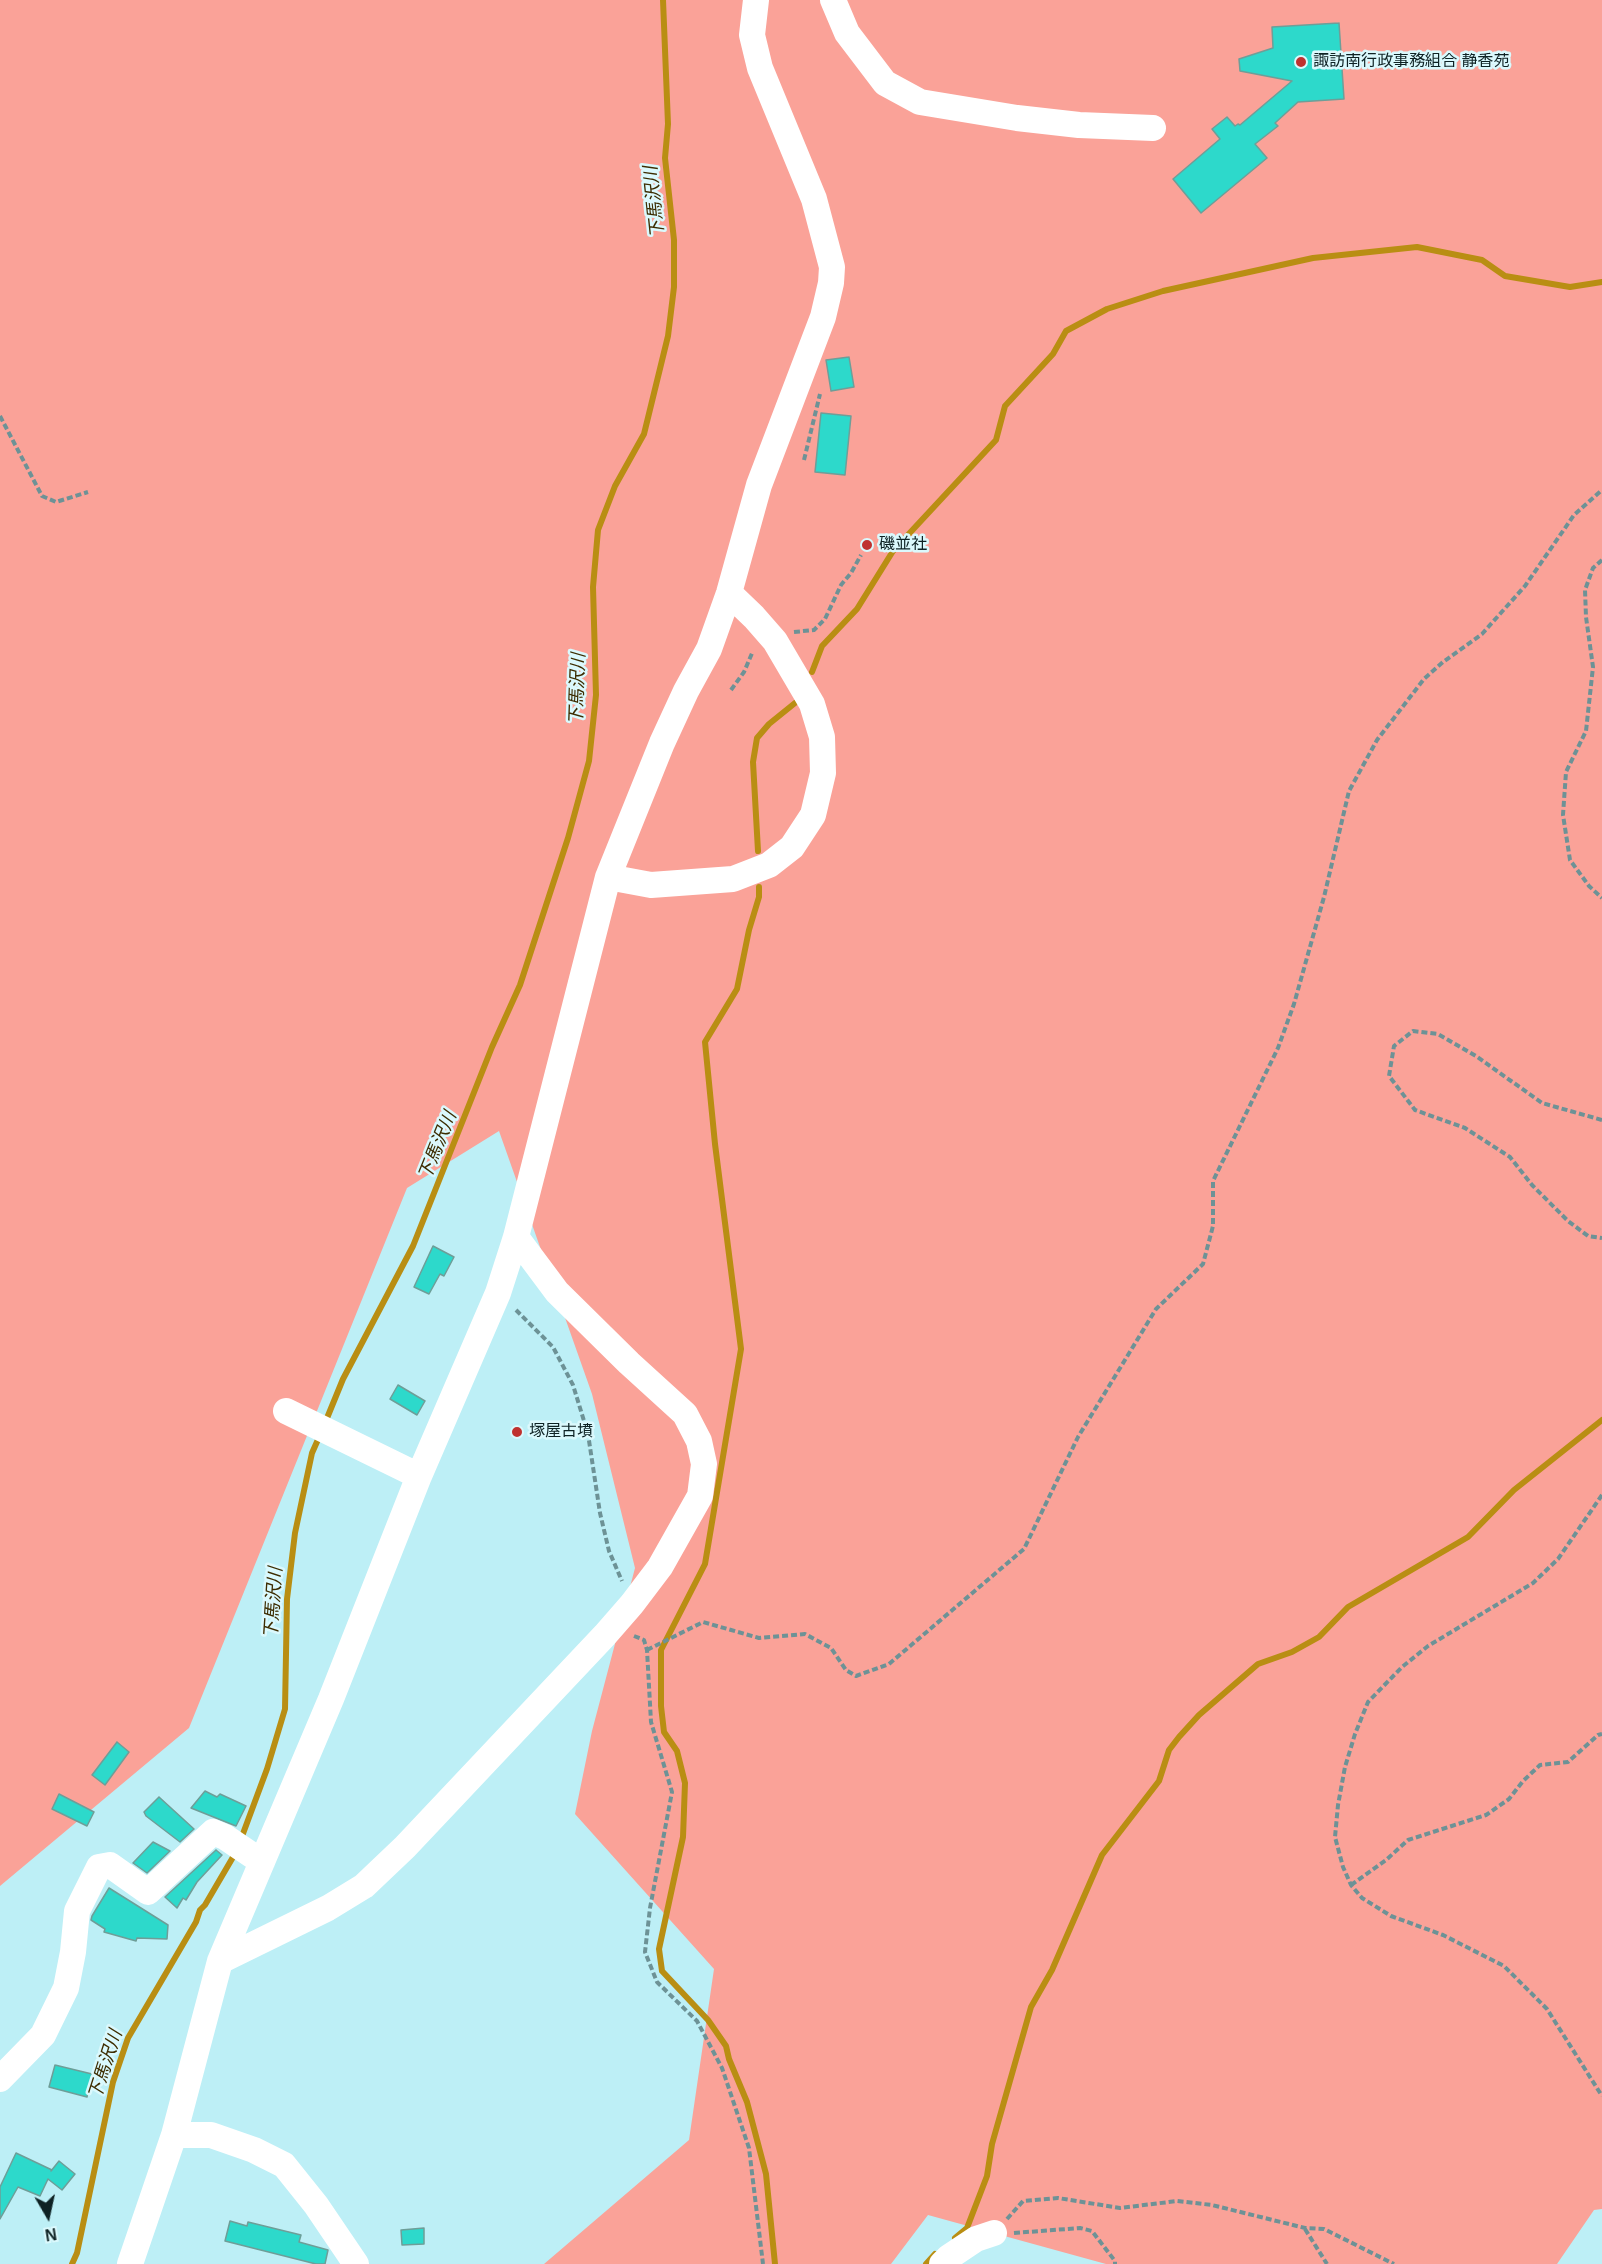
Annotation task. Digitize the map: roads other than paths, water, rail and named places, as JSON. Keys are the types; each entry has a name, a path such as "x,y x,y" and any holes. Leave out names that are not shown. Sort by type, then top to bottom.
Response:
{"street":[{"path":"130,2264 174,2135 220,1961 256,1858 331,1699 419,1476 498,1293 516,1237 608,877 662,743 709,649 729,593 759,485 823,317 831,283 832,267 814,199 760,68 752,35 756,0"},
{"path":"833,0 848,33 885,83 920,102 1017,118 1079,125 1153,128"},
{"path":"608,877 651,885 733,879 769,865 792,847 813,815 823,773 822,737 812,704 775,641 729,593"},
{"path":"220,1961 328,1908 364,1886 405,1847 632,1604 660,1567 700,1496 704,1464 699,1441 685,1414 557,1292 516,1237"},
{"path":"286,1411 419,1476"},
{"path":"0,2079 43,2035 66,1988 73,1952 77,1911 99,1867 110,1865 148,1892 213,1832 225,1837 256,1858"},
{"path":"174,2135 211,2135 254,2150 284,2165 316,2205 356,2264"},
{"path":"942,2264 976,2240 994,2233"}],"waterway":[{"name":"下馬沢川","path":"325,1423 343,1379 413,1246 492,1047 520,985 568,838 589,761 596,695 593,587 598,530 615,486 644,434 668,336 674,287 674,240 665,158 668,124 663,0"},
{"path":"812,672 822,646 857,609 893,551 996,440 1005,406 1053,354 1066,331 1107,309 1163,291 1313,258 1417,247 1482,260 1505,276 1570,287 1602,282"},
{"path":"758,851 753,762 757,738 769,724 795,703"},
{"path":"759,887 759,897 749,930 737,989 705,1042 715,1144 741,1349 705,1564 661,1650 661,1706 664,1732 677,1751 685,1783 683,1837 659,1949 662,1971 708,2020 726,2046 747,2102 766,2174 775,2264"},
{"path":"955,2238 967,2228 987,2176 992,2144 1031,2007 1052,1970 1102,1855 1159,1781 1169,1750 1179,1737 1199,1715 1258,1664 1292,1652 1319,1637 1348,1607 1468,1537 1514,1490 1602,1420"},
{"name":"下馬沢川","path":"241,1839 267,1769 285,1709 287,1599 295,1533 312,1453 320,1435"},
{"name":"下馬沢川","path":"72,2264 77,2253 113,2082 128,2038 196,1922 200,1910 236,1852"},
{"path":"926,2264 935,2254"}],"place":[{"name":"諏訪南行政事務組合 静香苑","path":"1301,62"},
{"name":"磯並社","path":"867,545"},
{"name":"塚屋古墳","path":"517,1432"}]}
